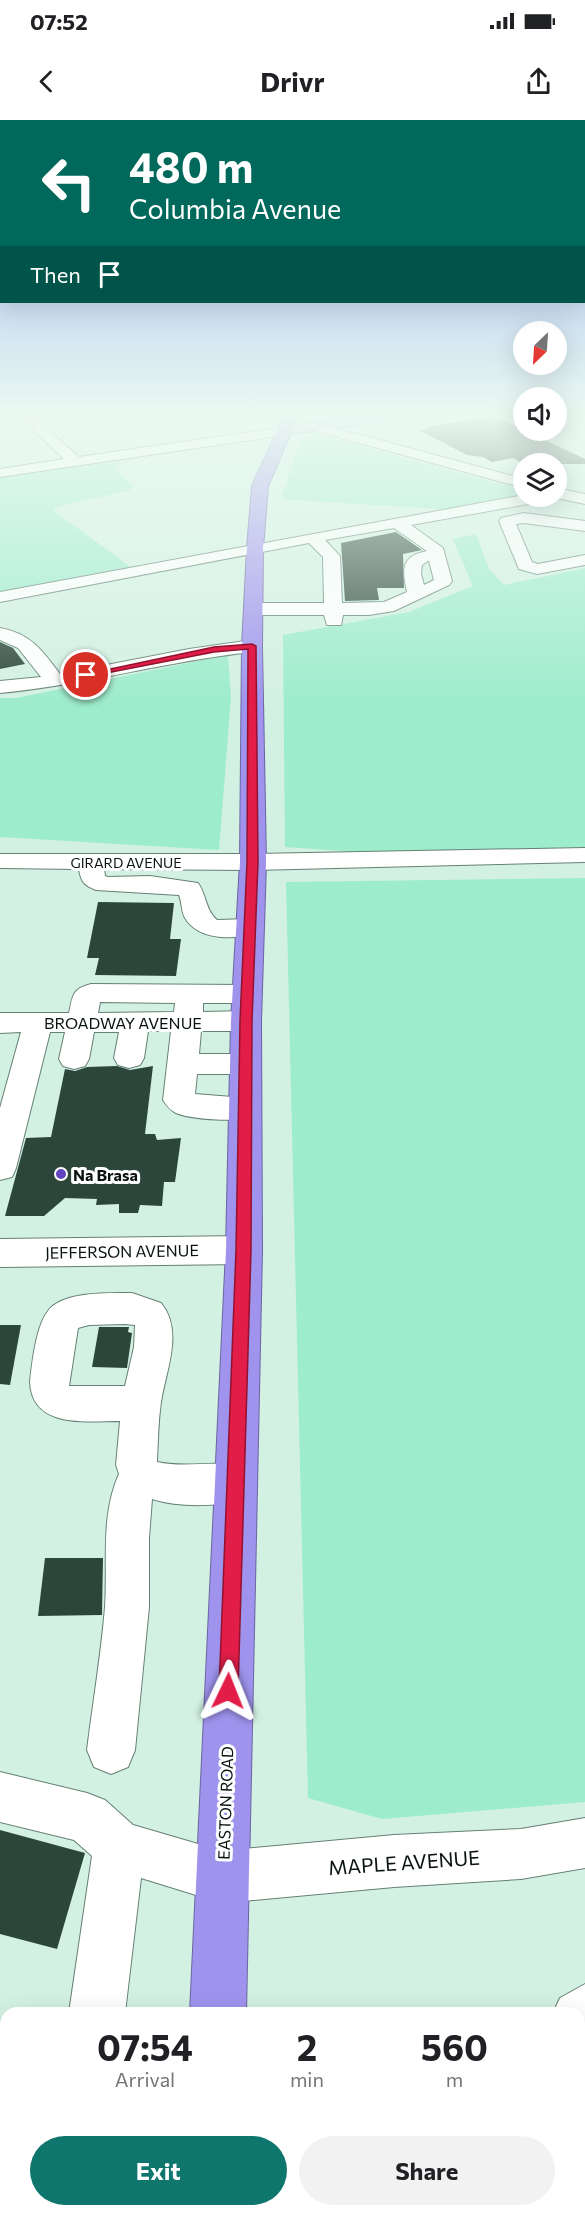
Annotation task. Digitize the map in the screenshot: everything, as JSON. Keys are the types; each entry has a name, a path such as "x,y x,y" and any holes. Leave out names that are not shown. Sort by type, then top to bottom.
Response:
{"highway":[{"name":"EASTON ROAD","path":"218,2007 244,1250 247,1007 253,862 252,646 258,512"}],"street":[{"path":"0,597 313,537 460,512"},
{"path":"585,526 524,518 507,521 525,565 537,569 585,560"},
{"path":"253,609 334,615 388,607 443,581 435,548 397,523"},
{"path":"313,537 331,556 334,615"},
{"path":"417,594 412,574 414,563 422,557 437,554"},
{"path":"0,634 12,634 25,643 56,681"},
{"path":"0,687 56,681 214,649 252,646"},
{"name":"GIRARD AVENUE","path":"0,861 253,862 585,855"},
{"path":"91,862 93,880 105,885 150,884 189,888 194,899 196,915 210,928 250,927"},
{"path":"74,1059 87,995 91,993 188,1008 178,1100 187,1105 245,1109"},
{"name":"BROADWAY AVENUE","path":"0,1023 135,1022 188,1008 247,1007"},
{"path":"129,1058 135,1022"},
{"path":"2,1151 38,1023"},
{"path":"182,1064 246,1064"},
{"name":"JEFFERSON AVENUE","path":"0,1253 244,1250"},
{"path":"141,1403 136,1465 140,1474 151,1480 171,1483 236,1483"},
{"path":"111,1750 127,1606 129,1505 134,1485 140,1474"},
{"path":"0,1797 87,1818 119,1846 222,1877"},
{"name":"MAPLE AVENUE","path":"222,1877 521,1854 585,1844"},
{"path":"98,2007 119,1846"}],"green space":[{"path":"0,512 56,512 133,569 0,596"},
{"path":"476,534 489,569 504,585 585,568 585,847 373,853 285,847 283,635 409,612 473,586 453,539"},
{"path":"228,655 231,697 219,850 0,837 0,698 16,698"},
{"path":"585,878 585,1802 382,1819 308,1798 286,882"}],"building":[{"path":"396,532 422,550 403,554 404,588 377,588 379,600 345,601 341,543"},
{"path":"0,642 13,648 25,664 0,669"},
{"path":"98,902 174,903 170,939 181,939 176,976 95,975 99,958 87,958"},
{"path":"117,1066 130,1070 153,1066 145,1134 155,1134 157,1140 181,1138 175,1182 164,1182 162,1206 140,1205 138,1213 119,1213 119,1204 96,1205 97,1199 65,1198 44,1216 5,1216 26,1138 51,1137 65,1069 75,1071 87,1067"},
{"path":"0,1325 21,1325 10,1385 0,1384"},
{"path":"99,1327 129,1327 128,1332 132,1333 127,1368 92,1367"},
{"path":"45,1558 103,1558 102,1615 38,1616"},
{"path":"0,1830 85,1853 57,1949 0,1934"}],"place":[{"name":"Na Brasa","path":"61,1174"}],"route":[{"path":"86,675 214,649 252,646 253,862 246,1021 244,1250 228,1691"}]}
